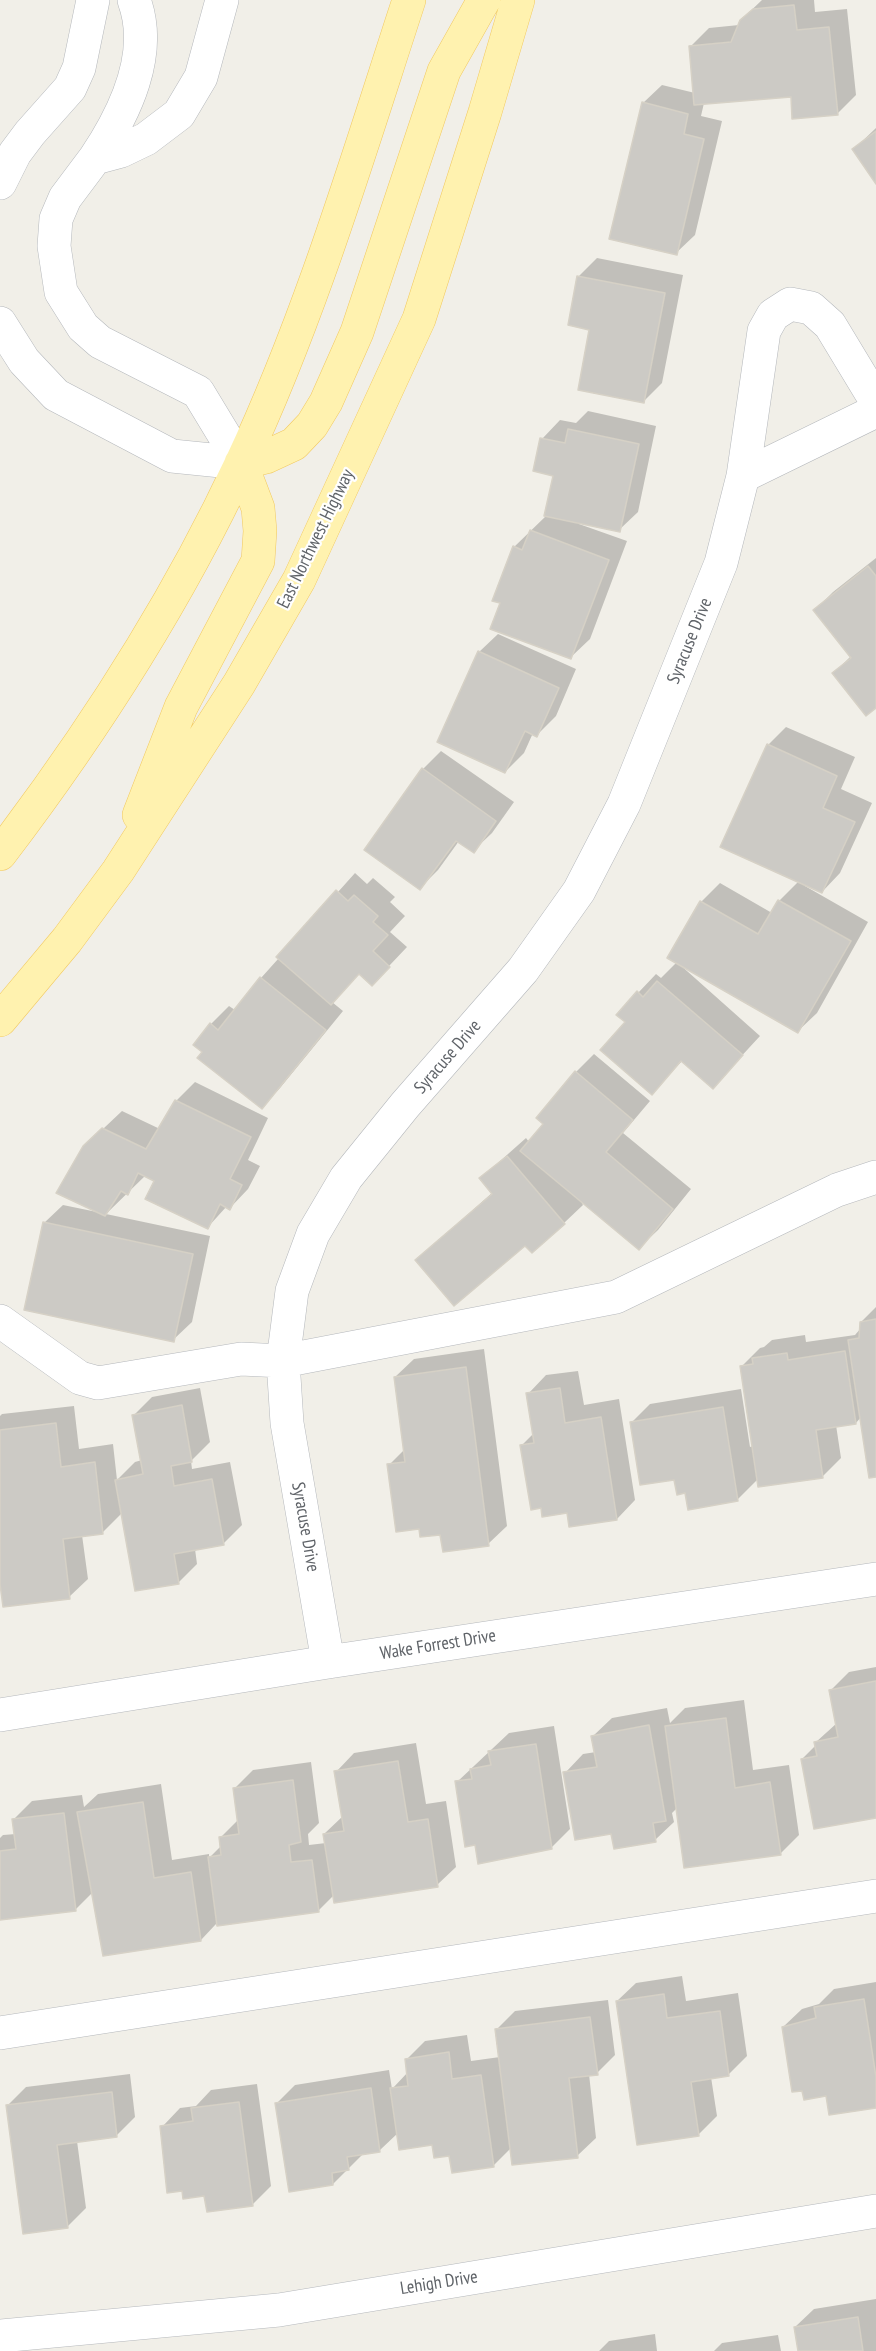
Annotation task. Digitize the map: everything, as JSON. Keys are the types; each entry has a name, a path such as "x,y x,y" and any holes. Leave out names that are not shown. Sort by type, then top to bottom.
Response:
{"main road":[{"path":"0,854 96,721 167,607 241,463 304,314 409,0"},
{"path":"241,463 266,457 294,444 312,425 326,402 357,332 444,71 484,0"},
{"name":"East Northwest Highway","path":"0,1020 67,939 118,872 239,684 299,580 419,319 518,0"},
{"path":"118,872 181,707 258,561 260,531 258,508 241,463"}],"street":[{"path":"0,183 15,153 70,88 79,68 93,0"},
{"path":"134,0 137,8 140,47 135,79 111,134 64,198 56,219 54,246 61,292 83,327 100,342 198,392 241,463"},
{"path":"95,158 121,151 146,139 179,114 201,77 222,0"},
{"name":"Syracuse Drive","path":"328,1662 286,1423 283,1361 292,1291 313,1234 346,1178 405,1105 523,970 579,891 624,804 721,563 743,476 764,331 773,315 789,304 811,308 830,325 876,401"},
{"path":"0,323 24,361 56,395 172,456 241,463"},
{"path":"743,476 876,411"},
{"path":"0,1321 80,1378 98,1383 241,1359 283,1361 615,1297 837,1190 876,1177"},
{"name":"Wake Forrest Drive","path":"0,1715 328,1662 876,1579"},
{"path":"0,2033 876,1896"},
{"name":"Lehigh Drive","path":"0,2336 279,2310 876,2211"}],"building":[{"path":"794,5 797,30 829,27 838,115 792,119 791,97 694,105 689,46 731,42 740,20 753,9"},
{"path":"642,102 688,114 684,134 704,139 677,255 609,239"},
{"path":"876,131 876,184 852,149"},
{"path":"577,276 665,293 644,403 578,390 589,330 568,325"},
{"path":"568,429 639,444 620,532 544,516 553,476 533,471 540,438 565,443"},
{"path":"530,530 609,560 571,659 490,629 500,603 492,601 513,546 522,550"},
{"path":"868,566 876,576 876,708 866,716 832,673 851,658 813,610"},
{"path":"478,651 559,688 537,737 525,731 505,773 437,742"},
{"path":"767,744 837,776 823,808 855,822 822,893 720,847"},
{"path":"422,768 496,821 474,853 456,841 420,890 364,850"},
{"path":"336,890 348,901 354,895 378,916 373,922 388,935 373,951 390,967 372,986 359,974 331,1005 276,957"},
{"path":"778,900 851,941 798,1033 667,958 700,901 758,934"},
{"path":"260,977 326,1030 262,1109 197,1058 202,1052 193,1045 210,1023 218,1030"},
{"path":"657,981 743,1055 713,1089 681,1061 652,1095 600,1050 625,1022 616,1015 637,991 643,997"},
{"path":"575,1071 633,1120 606,1152 673,1209 639,1250 520,1151 543,1124 536,1118"},
{"path":"175,1100 251,1137 230,1179 242,1185 230,1210 220,1204 208,1229 145,1199 154,1181 138,1173 128,1195 121,1191 105,1216 56,1193 83,1146 102,1128 146,1149"},
{"path":"507,1156 565,1224 532,1253 525,1246 454,1306 415,1260 492,1194 479,1178"},
{"path":"43,1222 193,1254 174,1342 24,1310"},
{"path":"876,1319 876,1477 869,1478 848,1340 859,1338 860,1322"},
{"path":"845,1351 856,1424 816,1430 823,1478 758,1487 740,1366 753,1364 752,1358 787,1353 788,1360"},
{"path":"466,1367 489,1546 443,1552 440,1535 420,1537 419,1529 396,1532 387,1464 405,1462 394,1377"},
{"path":"560,1388 565,1423 601,1417 617,1520 569,1527 567,1513 542,1517 541,1508 531,1510 520,1445 534,1443 526,1393"},
{"path":"182,1405 192,1462 171,1466 174,1486 212,1479 224,1545 174,1554 179,1584 135,1591 115,1480 143,1474 132,1415"},
{"path":"723,1407 738,1501 688,1510 685,1493 677,1495 674,1480 640,1485 630,1422"},
{"path":"56,1423 61,1467 95,1462 103,1534 63,1539 70,1599 3,1607 0,1584 0,1430"},
{"path":"876,1681 876,1818 814,1829 801,1759 817,1756 814,1742 838,1737 829,1690"},
{"path":"726,1718 735,1788 770,1782 781,1855 684,1868 665,1726"},
{"path":"649,1725 666,1821 653,1823 656,1842 614,1849 611,1834 575,1840 563,1772 597,1767 591,1736"},
{"path":"536,1744 552,1849 478,1864 475,1845 465,1847 455,1781 472,1779 470,1769 491,1765 488,1751"},
{"path":"398,1761 408,1822 428,1819 438,1887 334,1903 323,1834 344,1831 334,1771"},
{"path":"293,1780 301,1842 289,1845 291,1862 312,1860 319,1912 217,1926 208,1857 221,1855 219,1837 239,1834 233,1788"},
{"path":"143,1802 154,1878 191,1872 201,1941 103,1956 77,1812"},
{"path":"64,1813 76,1911 0,1920 0,1851 16,1849 12,1819"},
{"path":"664,1994 667,2018 720,2011 729,2076 691,2082 699,2136 637,2145 616,2001"},
{"path":"864,1999 876,2077 876,2108 829,2115 826,2096 804,2100 802,2091 792,2092 782,2027 816,2018 814,2007"},
{"path":"590,2017 598,2075 569,2078 578,2158 512,2165 495,2029"},
{"path":"449,2052 452,2079 481,2075 494,2167 452,2173 449,2156 434,2158 432,2145 399,2150 390,2088 408,2086 405,2059"},
{"path":"371,2088 380,2152 347,2157 349,2170 332,2173 333,2185 289,2192 275,2103"},
{"path":"112,2092 117,2137 57,2145 68,2228 23,2234 6,2105"},
{"path":"239,2102 253,2206 207,2212 204,2196 183,2199 182,2191 167,2193 160,2126 193,2121 191,2108"},
{"path":"858,2317 863,2351 798,2351 794,2327"}]}
